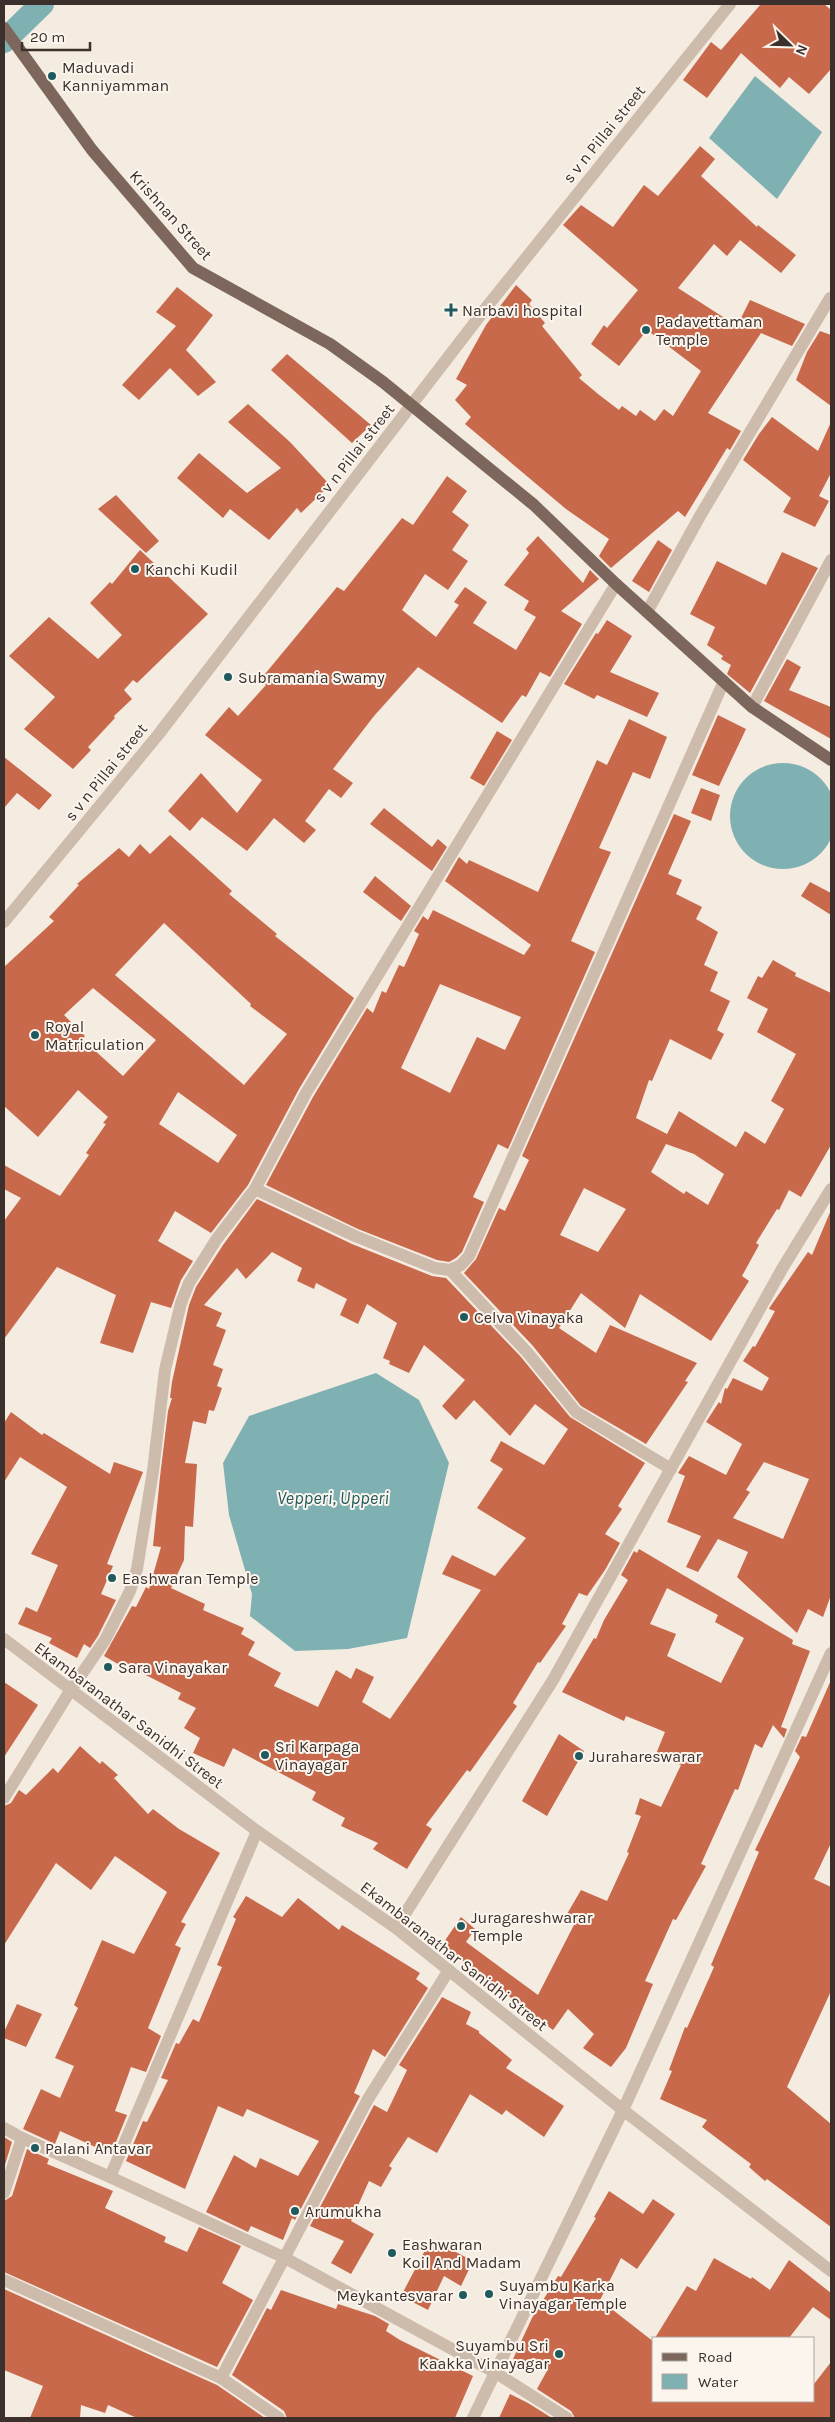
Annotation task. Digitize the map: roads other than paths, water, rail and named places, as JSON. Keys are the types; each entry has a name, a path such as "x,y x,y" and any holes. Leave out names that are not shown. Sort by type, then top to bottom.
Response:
{"main road":[{"name":"Krishnan Street","path":"4,29 92,150 193,268 330,344 383,382 534,505 616,584 752,707 831,760"}],"street":[{"name":"s v n Pillai street","path":"4,922 158,735 579,191 730,4"},
{"path":"647,612 705,508 830,298"},
{"path":"752,707 831,560"},
{"path":"4,1798 70,1691 105,1640 130,1591 137,1569 153,1471 165,1370 181,1303 190,1283 216,1240 255,1189 306,1093 616,584"},
{"path":"255,1189 355,1236 434,1268 450,1270 461,1265 469,1256 724,681"},
{"path":"396,1928 553,1680 782,1270 831,1189"},
{"path":"450,1270 527,1352 576,1412 671,1469"},
{"name":"Ekambaranathar Sanidhi Street","path":"4,1639 257,1832 396,1928 623,2110 831,2270"},
{"path":"473,2418 623,2110 831,1653"},
{"path":"110,2177 257,1832"},
{"path":"221,2378 368,2099 449,1970"},
{"path":"4,2128 22,2138 285,2258 496,2373 567,2418"},
{"path":"4,2193 22,2138"},
{"path":"4,2280 221,2378 280,2418"}],"water":[{"path":"755,76 822,132 777,199 709,138"},
{"path":"783,763 803,767 820,779 832,796 836,816 832,836 820,853 803,865 783,869 763,865 746,853 734,836 730,816 734,796 746,779 763,767"},
{"name":"Vepperi, Upperi","path":"376,1373 419,1400 449,1463 407,1638 348,1649 295,1651 250,1616 252,1594 229,1515 223,1463 249,1416"}],"waterway":[{"path":"4,41 42,4"}],"place":[{"name":"Maduvadi Kanniyamman","path":"52,76"},
{"name":"Narbavi hospital","path":"451,310"},
{"name":"Padavettaman Temple","path":"646,330"},
{"name":"Kanchi Kudil","path":"135,569"},
{"name":"Subramania Swamy","path":"228,677"},
{"name":"Royal Matriculation","path":"35,1035"},
{"name":"Celva Vinayaka","path":"464,1317"},
{"name":"Eashwaran Temple","path":"112,1578"},
{"name":"Sara Vinayakar","path":"108,1667"},
{"name":"Sri Karpaga Vinayagar","path":"265,1755"},
{"name":"Jurahareswarar","path":"579,1756"},
{"name":"Juragareshwarar Temple","path":"461,1926"},
{"name":"Palani Antavar","path":"35,2148"},
{"name":"Arumukha","path":"295,2211"},
{"name":"Eashwaran Koil And Madam","path":"392,2253"},
{"name":"Suyambu Karka Vinayagar Temple","path":"489,2294"},
{"name":"Meykantesvarar","path":"463,2295"},
{"name":"Suyambu Sri Kaakka Vinayagar","path":"559,2354"}]}
